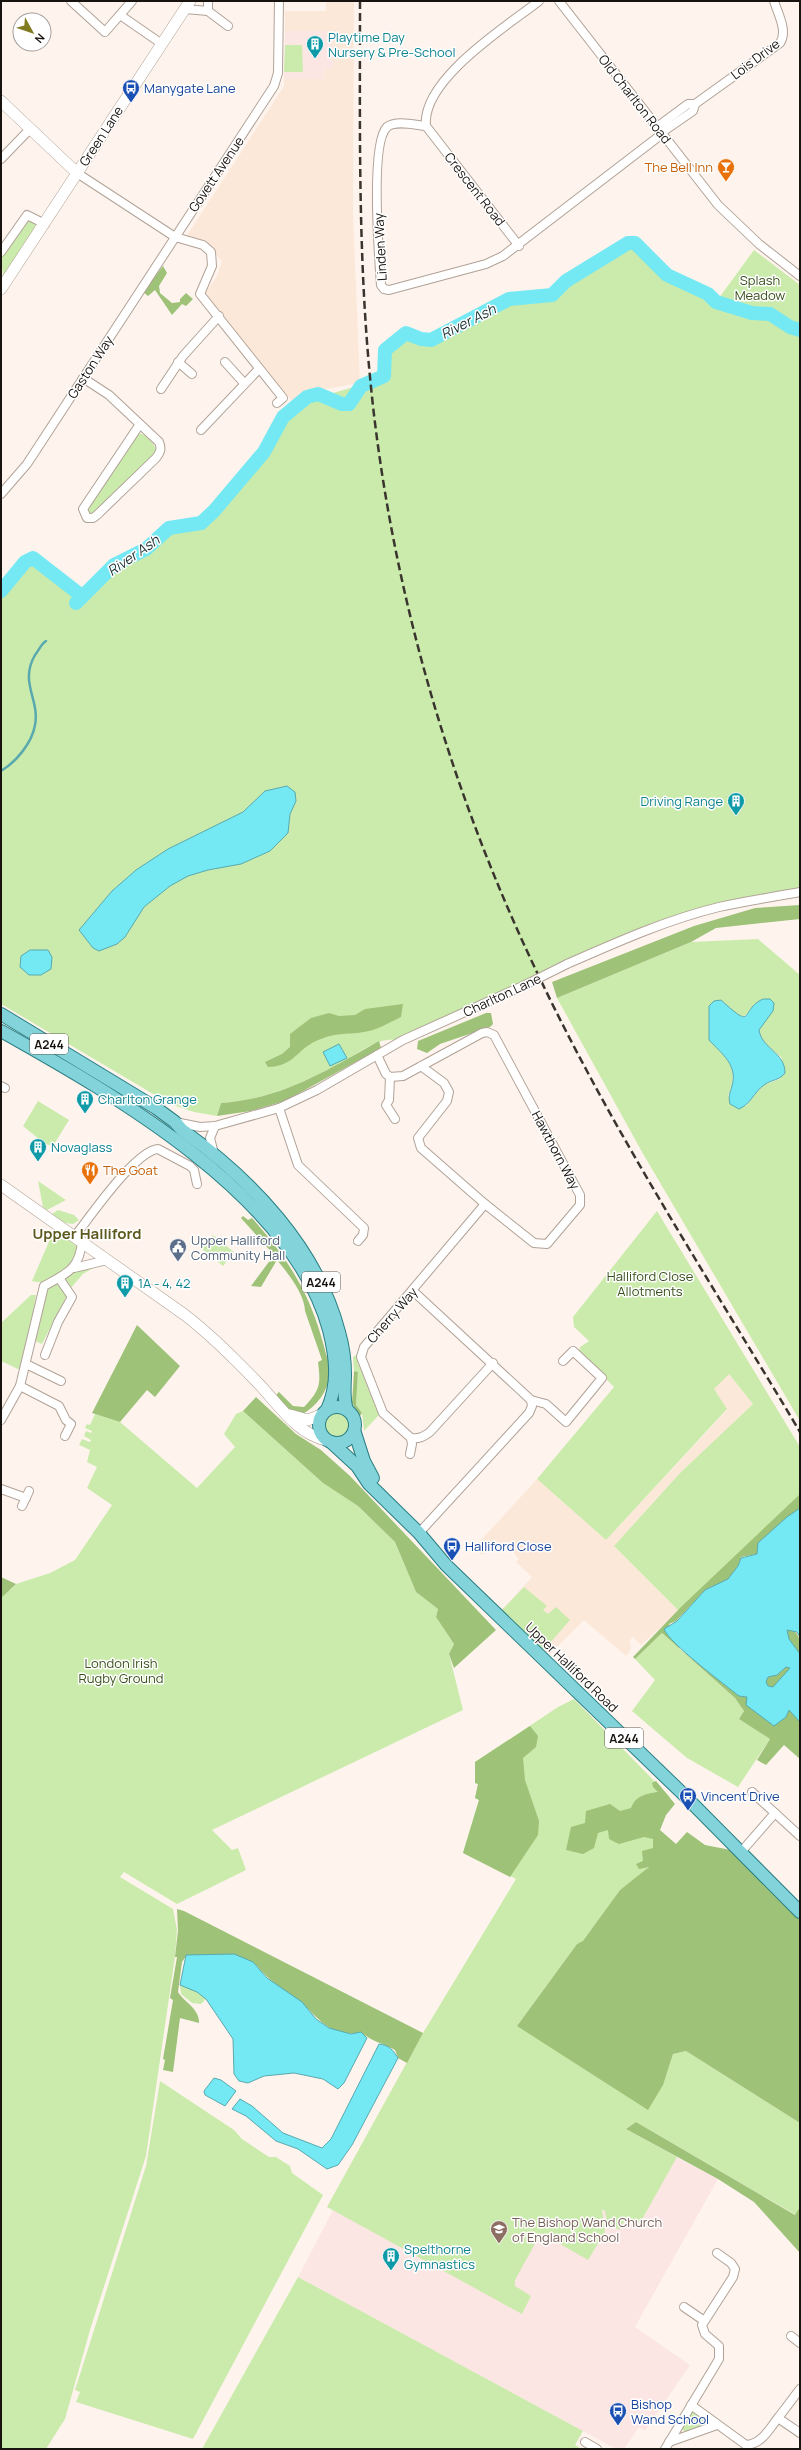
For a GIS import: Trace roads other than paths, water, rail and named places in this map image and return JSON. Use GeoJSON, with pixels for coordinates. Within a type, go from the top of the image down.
{"type":"FeatureCollection","features":[{"type":"Feature","properties":{"kind":"main road","name":"A244"},"geometry":{"type":"LineString","coordinates":[[1,1014],[175,1122],[255,1193],[294,1238],[316,1272],[331,1307],[340,1336],[344,1362],[344,1402],[347,1410]]}},
{"type":"Feature","properties":{"kind":"main road","name":"A244"},"geometry":{"type":"LineString","coordinates":[[1,1031],[114,1098],[195,1155],[247,1201],[267,1223],[297,1262],[315,1292],[327,1324],[336,1363],[335,1385],[325,1412]]}},
{"type":"Feature","properties":{"kind":"main road"},"geometry":{"type":"LineString","coordinates":[[339,1407],[347,1410],[354,1418],[355,1433],[344,1443],[328,1441],[320,1430],[319,1423],[325,1412],[339,1407]]}},
{"type":"Feature","properties":{"kind":"main road","name":"Upper Halliford Road"},"geometry":{"type":"LineString","coordinates":[[355,1433],[364,1460],[377,1490]]}},
{"type":"Feature","properties":{"kind":"main road","name":"Upper Halliford Road"},"geometry":{"type":"LineString","coordinates":[[328,1441],[356,1466],[369,1484],[377,1490],[419,1533],[446,1565],[741,1852],[800,1912]]}},
{"type":"Feature","properties":{"kind":"street"},"geometry":{"type":"LineString","coordinates":[[71,1],[105,32],[132,1]]}},
{"type":"Feature","properties":{"kind":"street"},"geometry":{"type":"LineString","coordinates":[[208,1],[208,11],[228,26]]}},
{"type":"Feature","properties":{"kind":"street","name":"Govett Avenue"},"geometry":{"type":"LineString","coordinates":[[174,237],[277,82],[279,1]]}},
{"type":"Feature","properties":{"kind":"street"},"geometry":{"type":"LineString","coordinates":[[426,126],[427,113],[447,76],[459,63],[539,1]]}},
{"type":"Feature","properties":{"kind":"street","name":"Old Charlton Road"},"geometry":{"type":"LineString","coordinates":[[560,1],[660,131],[729,217],[759,244],[800,276]]}},
{"type":"Feature","properties":{"kind":"street","name":"Lois Drive"},"geometry":{"type":"LineString","coordinates":[[660,131],[692,111],[696,104],[780,43],[784,37],[784,31],[774,1]]}},
{"type":"Feature","properties":{"kind":"street","name":"Green Lane"},"geometry":{"type":"LineString","coordinates":[[3,283],[44,224],[188,5],[208,11]]}},
{"type":"Feature","properties":{"kind":"street"},"geometry":{"type":"LineString","coordinates":[[120,15],[162,44]]}},
{"type":"Feature","properties":{"kind":"street"},"geometry":{"type":"LineString","coordinates":[[1,101],[77,173],[174,237],[202,245],[210,252],[212,266],[200,294],[219,316],[258,370],[283,398],[277,403]]}},
{"type":"Feature","properties":{"kind":"street","name":"Linden Way"},"geometry":{"type":"LineString","coordinates":[[426,126],[394,123],[388,126],[380,138],[378,222],[381,285],[384,289],[486,264],[519,246]]}},
{"type":"Feature","properties":{"kind":"street","name":"Crescent Road"},"geometry":{"type":"LineString","coordinates":[[426,126],[519,246]]}},
{"type":"Feature","properties":{"kind":"street"},"geometry":{"type":"LineString","coordinates":[[1,159],[30,129]]}},
{"type":"Feature","properties":{"kind":"street"},"geometry":{"type":"LineString","coordinates":[[519,246],[660,131]]}},
{"type":"Feature","properties":{"kind":"street"},"geometry":{"type":"LineString","coordinates":[[1,252],[27,215],[44,224]]}},
{"type":"Feature","properties":{"kind":"street","name":"Gaston Way"},"geometry":{"type":"LineString","coordinates":[[1,494],[27,464],[174,237]]}},
{"type":"Feature","properties":{"kind":"street"},"geometry":{"type":"LineString","coordinates":[[161,389],[178,362],[219,316]]}},
{"type":"Feature","properties":{"kind":"street"},"geometry":{"type":"LineString","coordinates":[[178,362],[192,374]]}},
{"type":"Feature","properties":{"kind":"street"},"geometry":{"type":"LineString","coordinates":[[225,362],[244,383]]}},
{"type":"Feature","properties":{"kind":"street"},"geometry":{"type":"LineString","coordinates":[[201,430],[258,370]]}},
{"type":"Feature","properties":{"kind":"street"},"geometry":{"type":"LineString","coordinates":[[83,378],[109,395],[140,424],[159,442],[161,451],[97,514],[92,518],[87,518],[83,509],[140,424]]}},
{"type":"Feature","properties":{"kind":"street","name":"Charlton Lane"},"geometry":{"type":"LineString","coordinates":[[175,1122],[200,1127],[215,1126],[279,1108],[317,1090],[403,1040],[525,985],[567,964],[652,928],[697,913],[742,902],[800,892]]}},
{"type":"Feature","properties":{"kind":"street","name":"Hawthorn Way"},"geometry":{"type":"LineString","coordinates":[[390,1077],[403,1076],[421,1066],[482,1033],[487,1032],[494,1036],[582,1200],[550,1241],[542,1245],[534,1243],[485,1204],[418,1144],[421,1132],[446,1101],[449,1092],[444,1083],[421,1066]]}},
{"type":"Feature","properties":{"kind":"street"},"geometry":{"type":"LineString","coordinates":[[377,1055],[383,1070],[390,1077],[389,1100],[386,1105],[395,1119]]}},
{"type":"Feature","properties":{"kind":"street"},"geometry":{"type":"LineString","coordinates":[[279,1108],[295,1160],[364,1228],[363,1235],[358,1241]]}},
{"type":"Feature","properties":{"kind":"street"},"geometry":{"type":"LineString","coordinates":[[214,1156],[210,1138],[215,1126]]}},
{"type":"Feature","properties":{"kind":"street"},"geometry":{"type":"LineString","coordinates":[[195,1155],[188,1146],[200,1127]]}},
{"type":"Feature","properties":{"kind":"street"},"geometry":{"type":"LineString","coordinates":[[74,1268],[80,1255],[78,1239],[120,1179],[134,1164],[152,1151],[158,1149],[190,1166],[194,1170],[197,1184]]}},
{"type":"Feature","properties":{"kind":"street","name":"Upper Halliford Road"},"geometry":{"type":"LineString","coordinates":[[1,1185],[159,1295],[213,1337],[284,1413],[309,1433],[328,1441]]}},
{"type":"Feature","properties":{"kind":"street","name":"Cherry Way"},"geometry":{"type":"LineString","coordinates":[[411,1438],[383,1413],[361,1357],[364,1347],[413,1291],[485,1204]]}},
{"type":"Feature","properties":{"kind":"street"},"geometry":{"type":"LineString","coordinates":[[1,1420],[20,1386],[44,1286],[74,1268],[107,1260]]}},
{"type":"Feature","properties":{"kind":"street"},"geometry":{"type":"LineString","coordinates":[[45,1355],[58,1322],[72,1297],[59,1278]]}},
{"type":"Feature","properties":{"kind":"street"},"geometry":{"type":"LineString","coordinates":[[413,1291],[493,1363],[531,1400],[546,1404],[566,1422],[602,1378],[575,1348],[563,1361]]}},
{"type":"Feature","properties":{"kind":"street"},"geometry":{"type":"LineString","coordinates":[[410,1454],[412,1444],[411,1438],[420,1438],[430,1432],[493,1363]]}},
{"type":"Feature","properties":{"kind":"street"},"geometry":{"type":"LineString","coordinates":[[26,1364],[61,1381]]}},
{"type":"Feature","properties":{"kind":"street"},"geometry":{"type":"LineString","coordinates":[[20,1386],[59,1406],[66,1420],[71,1424],[65,1436]]}},
{"type":"Feature","properties":{"kind":"street"},"geometry":{"type":"LineString","coordinates":[[419,1533],[529,1413],[532,1406],[531,1400]]}},
{"type":"Feature","properties":{"kind":"street"},"geometry":{"type":"LineString","coordinates":[[284,1413],[308,1420],[325,1412]]}},
{"type":"Feature","properties":{"kind":"street"},"geometry":{"type":"LineString","coordinates":[[1,1488],[26,1498]]}},
{"type":"Feature","properties":{"kind":"street"},"geometry":{"type":"LineString","coordinates":[[752,1792],[800,1836]]}},
{"type":"Feature","properties":{"kind":"street"},"geometry":{"type":"LineString","coordinates":[[741,1852],[775,1813]]}},
{"type":"Feature","properties":{"kind":"street"},"geometry":{"type":"LineString","coordinates":[[665,2449],[719,2359],[721,2352],[716,2342],[705,2334],[704,2320],[734,2273],[734,2265],[717,2253]]}},
{"type":"Feature","properties":{"kind":"street"},"geometry":{"type":"LineString","coordinates":[[684,2307],[704,2320]]}},
{"type":"Feature","properties":{"kind":"street"},"geometry":{"type":"LineString","coordinates":[[791,2336],[800,2343]]}},
{"type":"Feature","properties":{"kind":"street"},"geometry":{"type":"LineString","coordinates":[[691,2406],[741,2443],[752,2445],[761,2439],[800,2389]]}},
{"type":"Feature","properties":{"kind":"street"},"geometry":{"type":"LineString","coordinates":[[778,2418],[800,2434]]}},
{"type":"Feature","properties":{"kind":"street"},"geometry":{"type":"LineString","coordinates":[[669,2442],[717,2425]]}},
{"type":"Feature","properties":{"kind":"street"},"geometry":{"type":"LineString","coordinates":[[585,2442],[597,2449]]}},
{"type":"Feature","properties":{"kind":"water"},"geometry":{"type":"Polygon","coordinates":[[[287,786],[295,792],[296,801],[290,814],[288,833],[270,851],[241,864],[208,870],[188,876],[170,886],[144,907],[125,937],[117,944],[99,951],[93,948],[79,930],[112,891],[136,870],[168,849],[243,812],[265,791],[287,786]]]}},
{"type":"Feature","properties":{"kind":"water"},"geometry":{"type":"Polygon","coordinates":[[[30,950],[48,950],[52,957],[51,969],[41,975],[29,975],[20,967],[21,956],[30,950]]]}},
{"type":"Feature","properties":{"kind":"water"},"geometry":{"type":"Polygon","coordinates":[[[763,999],[770,999],[774,1003],[773,1011],[759,1030],[764,1042],[778,1055],[784,1066],[785,1073],[764,1085],[747,1104],[739,1109],[730,1104],[729,1096],[733,1079],[731,1066],[724,1055],[709,1040],[709,1006],[714,1001],[721,1000],[743,1017],[746,1016],[751,1008],[763,999]]]}},
{"type":"Feature","properties":{"kind":"water"},"geometry":{"type":"Polygon","coordinates":[[[339,1044],[347,1058],[330,1066],[323,1052],[339,1044]]]}},
{"type":"Feature","properties":{"kind":"water"},"geometry":{"type":"Polygon","coordinates":[[[800,1508],[800,1637],[797,1632],[787,1630],[789,1639],[800,1654],[800,1722],[789,1710],[786,1717],[774,1726],[746,1705],[747,1697],[739,1696],[698,1663],[676,1644],[664,1629],[677,1621],[705,1590],[728,1579],[738,1566],[741,1558],[757,1554],[758,1543],[787,1517],[800,1508]],[[786,1667],[777,1675],[768,1677],[766,1682],[768,1686],[773,1687],[790,1668],[786,1667]]]}},
{"type":"Feature","properties":{"kind":"water"},"geometry":{"type":"Polygon","coordinates":[[[234,1954],[253,1962],[267,1978],[302,2002],[316,2019],[329,2028],[351,2034],[361,2032],[367,2038],[344,2083],[338,2089],[323,2079],[294,2073],[264,2076],[248,2083],[239,2081],[234,2074],[233,2039],[206,1999],[197,1992],[180,1985],[186,1955],[234,1954]]]}},
{"type":"Feature","properties":{"kind":"water"},"geometry":{"type":"Polygon","coordinates":[[[379,2044],[390,2048],[398,2058],[352,2145],[338,2165],[327,2169],[298,2149],[276,2141],[246,2116],[232,2109],[240,2099],[252,2106],[283,2133],[322,2148],[331,2139],[379,2044]]]}},
{"type":"Feature","properties":{"kind":"water"},"geometry":{"type":"Polygon","coordinates":[[[214,2078],[221,2080],[236,2091],[225,2106],[205,2095],[204,2091],[214,2078]]]}},
{"type":"Feature","properties":{"kind":"waterway","name":"River Ash"},"geometry":{"type":"LineString","coordinates":[[76,603],[114,565],[146,549],[169,528],[201,523],[214,511],[264,452],[283,417],[307,397],[318,394],[342,404],[349,404],[361,386],[384,376],[385,350],[406,333],[421,339],[431,340],[509,299],[552,295],[566,281],[628,243],[635,243],[667,275],[708,294],[716,302],[752,313],[770,314],[790,327],[800,330]]}},
{"type":"Feature","properties":{"kind":"waterway","name":"River Ash"},"geometry":{"type":"LineString","coordinates":[[1,591],[25,562],[33,558],[78,593],[81,598]]}},
{"type":"Feature","properties":{"kind":"waterway"},"geometry":{"type":"LineString","coordinates":[[1,771],[18,757],[31,739],[36,716],[29,683],[29,674],[35,655],[41,645],[46,641]]}},
{"type":"Feature","properties":{"kind":"railway"},"geometry":{"type":"LineString","coordinates":[[360,1],[360,189],[363,283],[370,377],[379,453],[391,528],[407,604],[426,678],[474,825],[534,966],[595,1086],[661,1202],[800,1432]]}},
{"type":"Feature","properties":{"kind":"place","name":"Playtime Day Nursery & Pre-School"},"geometry":{"type":"Point","coordinates":[315,59]}},
{"type":"Feature","properties":{"kind":"place","name":"Manygate Lane"},"geometry":{"type":"Point","coordinates":[131,103]}},
{"type":"Feature","properties":{"kind":"place","name":"The Bell Inn"},"geometry":{"type":"Point","coordinates":[726,182]}},
{"type":"Feature","properties":{"kind":"place","name":"Driving Range"},"geometry":{"type":"Point","coordinates":[736,816]}},
{"type":"Feature","properties":{"kind":"place","name":"Charlton Grange"},"geometry":{"type":"Point","coordinates":[85,1114]}},
{"type":"Feature","properties":{"kind":"place","name":"Novaglass"},"geometry":{"type":"Point","coordinates":[38,1162]}},
{"type":"Feature","properties":{"kind":"place","name":"The Goat"},"geometry":{"type":"Point","coordinates":[90,1185]}},
{"type":"Feature","properties":{"kind":"place","name":"Upper Halliford Community Hall"},"geometry":{"type":"Point","coordinates":[178,1262]}},
{"type":"Feature","properties":{"kind":"place","name":"1A - 4, 42"},"geometry":{"type":"Point","coordinates":[125,1298]}},
{"type":"Feature","properties":{"kind":"place","name":"Halliford Close"},"geometry":{"type":"Point","coordinates":[452,1561]}},
{"type":"Feature","properties":{"kind":"place","name":"Vincent Drive"},"geometry":{"type":"Point","coordinates":[688,1811]}},
{"type":"Feature","properties":{"kind":"place","name":"The Bishop Wand Church of England School"},"geometry":{"type":"Point","coordinates":[499,2244]}},
{"type":"Feature","properties":{"kind":"place","name":"Spelthorne Gymnastics"},"geometry":{"type":"Point","coordinates":[391,2271]}},
{"type":"Feature","properties":{"kind":"place","name":"Bishop Wand School"},"geometry":{"type":"Point","coordinates":[618,2426]}},
{"type":"Feature","properties":{"kind":"district","name":"Upper Halliford"},"geometry":{"type":"Point","coordinates":[87,1233]}},
{"type":"Feature","properties":{"kind":"park label","name":"Splash Meadow"},"geometry":{"type":"Point","coordinates":[760,288]}},
{"type":"Feature","properties":{"kind":"park label","name":"Halliford Close Allotments"},"geometry":{"type":"Point","coordinates":[650,1284]}},
{"type":"Feature","properties":{"kind":"park label","name":"London Irish Rugby Ground"},"geometry":{"type":"Point","coordinates":[121,1670]}}]}
